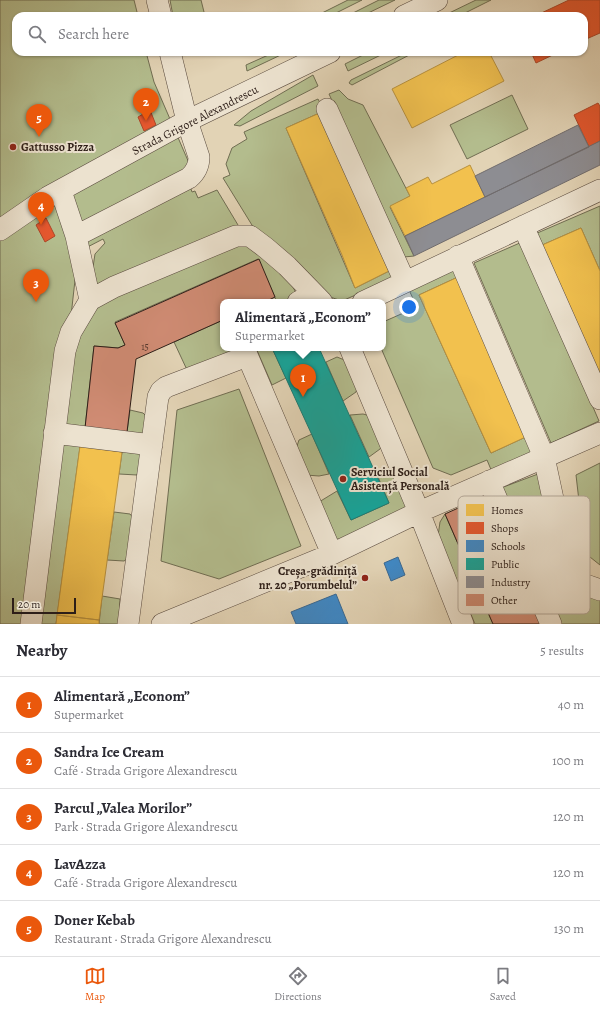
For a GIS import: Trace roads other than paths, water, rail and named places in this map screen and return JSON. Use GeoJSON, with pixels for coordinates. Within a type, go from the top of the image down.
{"type":"FeatureCollection","features":[{"type":"Feature","properties":{"kind":"street"},"geometry":{"type":"LineString","coordinates":[[157,0],[160,12]]}},
{"type":"Feature","properties":{"kind":"street"},"geometry":{"type":"LineString","coordinates":[[412,12],[437,0]]}},
{"type":"Feature","properties":{"kind":"street"},"geometry":{"type":"LineString","coordinates":[[76,236],[189,178],[194,174],[199,163],[199,157],[187,122],[171,56]]}},
{"type":"Feature","properties":{"kind":"street","name":"Strada Grigore Alexandrescu"},"geometry":{"type":"LineString","coordinates":[[0,230],[48,197],[187,122],[322,56]]}},
{"type":"Feature","properties":{"kind":"street"},"geometry":{"type":"LineString","coordinates":[[327,109],[405,282]]}},
{"type":"Feature","properties":{"kind":"street"},"geometry":{"type":"LineString","coordinates":[[61,190],[76,236],[90,300]]}},
{"type":"Feature","properties":{"kind":"street"},"geometry":{"type":"LineString","coordinates":[[369,299],[600,190]]}},
{"type":"Feature","properties":{"kind":"street"},"geometry":{"type":"LineString","coordinates":[[522,226],[600,399]]}},
{"type":"Feature","properties":{"kind":"street"},"geometry":{"type":"LineString","coordinates":[[31,624],[65,351],[71,332],[90,300],[114,286],[236,236],[250,236],[261,244],[287,266],[312,299]]}},
{"type":"Feature","properties":{"kind":"street"},"geometry":{"type":"LineString","coordinates":[[458,256],[544,457],[552,496]]}},
{"type":"Feature","properties":{"kind":"street"},"geometry":{"type":"LineString","coordinates":[[351,351],[419,512],[458,611]]}},
{"type":"Feature","properties":{"kind":"street"},"geometry":{"type":"LineString","coordinates":[[128,624],[158,397],[166,386],[246,352],[332,554]]}},
{"type":"Feature","properties":{"kind":"street"},"geometry":{"type":"LineString","coordinates":[[54,433],[152,445]]}},
{"type":"Feature","properties":{"kind":"street"},"geometry":{"type":"LineString","coordinates":[[162,624],[332,554],[419,512],[600,433]]}},
{"type":"Feature","properties":{"kind":"street"},"geometry":{"type":"LineString","coordinates":[[489,481],[496,496]]}},
{"type":"Feature","properties":{"kind":"street"},"geometry":{"type":"LineString","coordinates":[[590,587],[600,590]]}},
{"type":"Feature","properties":{"kind":"street"},"geometry":{"type":"LineString","coordinates":[[459,614],[463,624]]}},
{"type":"Feature","properties":{"kind":"street"},"geometry":{"type":"LineString","coordinates":[[547,614],[551,624]]}},
{"type":"Feature","properties":{"kind":"place","name":"Sandra Ice Cream"},"geometry":{"type":"Point","coordinates":[146,121]}},
{"type":"Feature","properties":{"kind":"place","name":"Doner Kebab"},"geometry":{"type":"Point","coordinates":[39,137]}},
{"type":"Feature","properties":{"kind":"place","name":"Gattusso Pizza"},"geometry":{"type":"Point","coordinates":[13,147]}},
{"type":"Feature","properties":{"kind":"place","name":"LavAzza"},"geometry":{"type":"Point","coordinates":[41,225]}},
{"type":"Feature","properties":{"kind":"place","name":"Parcul „Valea Morilor”"},"geometry":{"type":"Point","coordinates":[36,302]}},
{"type":"Feature","properties":{"kind":"place","name":"Alimentară „Econom”"},"geometry":{"type":"Point","coordinates":[303,397]}},
{"type":"Feature","properties":{"kind":"place","name":"Serviciul Social Asistență Personală"},"geometry":{"type":"Point","coordinates":[343,479]}},
{"type":"Feature","properties":{"kind":"place","name":"Creșa-grădiniță nr. 20 „Porumbelul”"},"geometry":{"type":"Point","coordinates":[365,578]}}]}
